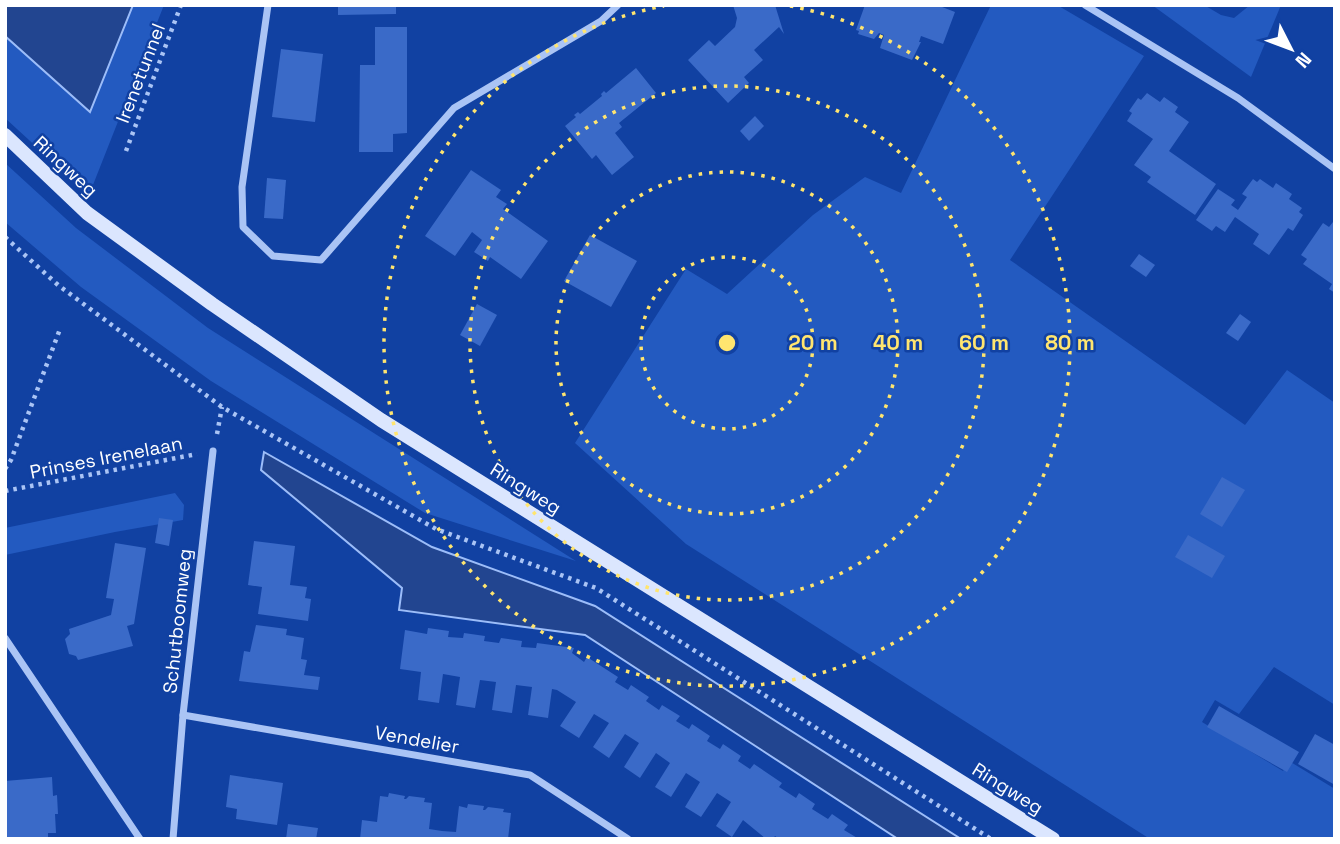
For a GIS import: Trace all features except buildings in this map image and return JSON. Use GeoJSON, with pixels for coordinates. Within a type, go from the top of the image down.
{"type":"FeatureCollection","features":[{"type":"Feature","properties":{"kind":"main road","name":"Ringweg"},"geometry":{"type":"LineString","coordinates":[[5,135],[88,213],[212,304],[381,420],[1053,839]]}},
{"type":"Feature","properties":{"kind":"street"},"geometry":{"type":"LineString","coordinates":[[268,5],[242,187],[243,227],[272,256],[321,260],[454,108],[601,21],[618,5]]}},
{"type":"Feature","properties":{"kind":"street"},"geometry":{"type":"LineString","coordinates":[[1085,5],[1238,98],[1335,169]]}},
{"type":"Feature","properties":{"kind":"street","name":"Schutboomweg"},"geometry":{"type":"LineString","coordinates":[[173,839],[183,715],[213,451]]}},
{"type":"Feature","properties":{"kind":"street"},"geometry":{"type":"LineString","coordinates":[[5,638],[140,839]]}},
{"type":"Feature","properties":{"kind":"street","name":"Vendelier"},"geometry":{"type":"LineString","coordinates":[[183,715],[530,775],[628,839]]}},
{"type":"Feature","properties":{"kind":"path","name":"Irenetunnel"},"geometry":{"type":"LineString","coordinates":[[126,151],[181,5]]}},
{"type":"Feature","properties":{"kind":"path"},"geometry":{"type":"LineString","coordinates":[[5,237],[58,285],[222,407],[436,529],[596,588],[990,839]]}},
{"type":"Feature","properties":{"kind":"path"},"geometry":{"type":"LineString","coordinates":[[5,469],[11,460],[60,329]]}},
{"type":"Feature","properties":{"kind":"path"},"geometry":{"type":"LineString","coordinates":[[213,451],[222,407]]}},
{"type":"Feature","properties":{"kind":"path","name":"Prinses Irenelaan"},"geometry":{"type":"LineString","coordinates":[[5,491],[213,451]]}},
{"type":"Feature","properties":{"kind":"shaded area"},"geometry":{"type":"Polygon","coordinates":[[[5,5],[133,5],[90,112],[5,36],[5,5]]]}},
{"type":"Feature","properties":{"kind":"shaded area"},"geometry":{"type":"Polygon","coordinates":[[[133,5],[164,5],[89,195],[5,118],[5,36],[90,111],[133,5]]]}},
{"type":"Feature","properties":{"kind":"shaded area"},"geometry":{"type":"Polygon","coordinates":[[[991,5],[1057,5],[1144,56],[1010,260],[1245,425],[1287,370],[1335,403],[1335,705],[1274,667],[1239,714],[1215,700],[1202,722],[1283,771],[1289,761],[1335,789],[1335,839],[1150,839],[686,544],[575,443],[686,269],[727,294],[813,215],[865,177],[901,193],[991,5]]]}},
{"type":"Feature","properties":{"kind":"shaded area"},"geometry":{"type":"Polygon","coordinates":[[[1152,5],[1204,5],[1221,15],[1234,18],[1250,5],[1281,5],[1251,77],[1152,5]]]}},
{"type":"Feature","properties":{"kind":"shaded area"},"geometry":{"type":"Polygon","coordinates":[[[5,163],[76,228],[208,328],[576,561],[425,513],[211,381],[81,287],[5,222],[5,163]]]}},
{"type":"Feature","properties":{"kind":"shaded area"},"geometry":{"type":"Polygon","coordinates":[[[264,452],[432,547],[595,606],[961,839],[898,839],[585,635],[399,610],[402,588],[261,470],[264,452]]]}},
{"type":"Feature","properties":{"kind":"shaded area"},"geometry":{"type":"Polygon","coordinates":[[[175,493],[184,505],[183,520],[5,555],[5,528],[175,493]]]}}]}
